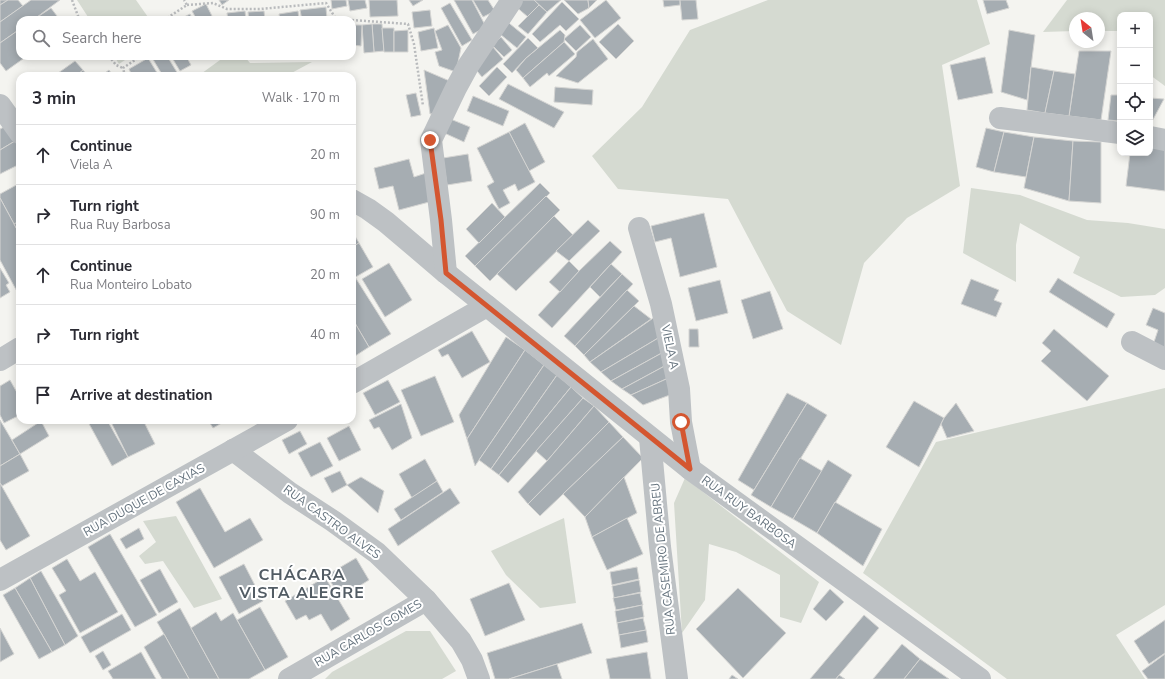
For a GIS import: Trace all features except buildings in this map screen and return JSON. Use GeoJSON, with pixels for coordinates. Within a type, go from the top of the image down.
{"type":"FeatureCollection","features":[{"type":"Feature","properties":{"kind":"street"},"geometry":{"type":"LineString","coordinates":[[446,273],[441,220],[430,140],[468,66],[512,0]]}},
{"type":"Feature","properties":{"kind":"street"},"geometry":{"type":"LineString","coordinates":[[0,105],[16,127]]}},
{"type":"Feature","properties":{"kind":"street"},"geometry":{"type":"LineString","coordinates":[[1000,118],[1117,134]]}},
{"type":"Feature","properties":{"kind":"street"},"geometry":{"type":"LineString","coordinates":[[1153,138],[1165,140]]}},
{"type":"Feature","properties":{"kind":"street","name":"RUA RUY BARBOSA"},"geometry":{"type":"LineString","coordinates":[[356,202],[386,222],[446,273],[690,469],[980,679]]}},
{"type":"Feature","properties":{"kind":"street","name":"VIELA A"},"geometry":{"type":"LineString","coordinates":[[639,228],[661,304],[676,374],[679,389],[681,422],[690,469]]}},
{"type":"Feature","properties":{"kind":"street"},"geometry":{"type":"LineString","coordinates":[[356,381],[487,306]]}},
{"type":"Feature","properties":{"kind":"street"},"geometry":{"type":"LineString","coordinates":[[1132,342],[1165,359]]}},
{"type":"Feature","properties":{"kind":"street"},"geometry":{"type":"LineString","coordinates":[[0,360],[16,350]]}},
{"type":"Feature","properties":{"kind":"street","name":"RUA DUQUE DE CAXIAS"},"geometry":{"type":"LineString","coordinates":[[0,580],[280,424]]}},
{"type":"Feature","properties":{"kind":"street","name":"RUA CASEMIRO DE ABREU"},"geometry":{"type":"LineString","coordinates":[[650,438],[660,547],[677,679]]}},
{"type":"Feature","properties":{"kind":"street","name":"RUA CASTRO ALVES"},"geometry":{"type":"LineString","coordinates":[[233,450],[290,493],[333,521],[377,553],[426,600],[460,640],[472,660],[479,679]]}},
{"type":"Feature","properties":{"kind":"street","name":"RUA CARLOS GOMES"},"geometry":{"type":"LineString","coordinates":[[289,679],[426,600]]}},
{"type":"Feature","properties":{"kind":"path"},"geometry":{"type":"LineString","coordinates":[[72,0],[78,16]]}},
{"type":"Feature","properties":{"kind":"path"},"geometry":{"type":"LineString","coordinates":[[184,0],[187,5]]}},
{"type":"Feature","properties":{"kind":"path"},"geometry":{"type":"LineString","coordinates":[[170,16],[187,5],[213,3],[227,9],[260,9],[326,3],[334,16]]}},
{"type":"Feature","properties":{"kind":"path"},"geometry":{"type":"LineString","coordinates":[[356,20],[408,24],[414,44],[421,97],[430,140]]}},
{"type":"Feature","properties":{"kind":"path"},"geometry":{"type":"LineString","coordinates":[[112,60],[116,65],[123,68]]}},
{"type":"Feature","properties":{"kind":"path"},"geometry":{"type":"LineString","coordinates":[[123,68],[135,60]]}},
{"type":"Feature","properties":{"kind":"path"},"geometry":{"type":"LineString","coordinates":[[123,68],[124,72]]}},
{"type":"Feature","properties":{"kind":"shaded area"},"geometry":{"type":"Polygon","coordinates":[[[77,0],[136,0],[147,16],[87,16],[77,0]]]}},
{"type":"Feature","properties":{"kind":"shaded area"},"geometry":{"type":"Polygon","coordinates":[[[768,0],[977,0],[990,44],[942,65],[960,186],[907,218],[864,263],[841,345],[787,311],[728,199],[618,189],[592,156],[642,107],[690,30],[768,0]]]}},
{"type":"Feature","properties":{"kind":"shaded area"},"geometry":{"type":"Polygon","coordinates":[[[1067,0],[1165,0],[1165,86],[1153,77],[1153,12],[1117,12],[1117,31],[1105,31],[1105,12],[1069,12],[1069,31],[1043,32],[1067,0]]]}},
{"type":"Feature","properties":{"kind":"shaded area"},"geometry":{"type":"Polygon","coordinates":[[[116,60],[125,60],[119,64],[116,60]]]}},
{"type":"Feature","properties":{"kind":"shaded area"},"geometry":{"type":"Polygon","coordinates":[[[220,60],[247,60],[250,63],[312,62],[293,72],[204,72],[220,60]]]}},
{"type":"Feature","properties":{"kind":"shaded area"},"geometry":{"type":"Polygon","coordinates":[[[971,188],[1020,195],[1087,220],[1128,223],[1165,229],[1165,288],[1155,295],[1121,297],[1073,273],[1080,257],[1020,223],[1016,245],[1016,282],[963,253],[971,188]]]}},
{"type":"Feature","properties":{"kind":"shaded area"},"geometry":{"type":"Polygon","coordinates":[[[1165,388],[1165,605],[1116,635],[1145,679],[1007,679],[863,573],[936,442],[1165,388]]]}},
{"type":"Feature","properties":{"kind":"shaded area"},"geometry":{"type":"Polygon","coordinates":[[[685,478],[819,582],[801,623],[780,617],[780,575],[736,552],[709,544],[705,600],[682,633],[674,503],[685,478]]]}},
{"type":"Feature","properties":{"kind":"shaded area"},"geometry":{"type":"Polygon","coordinates":[[[176,516],[222,599],[194,608],[163,561],[145,564],[139,556],[156,542],[143,521],[176,516]]]}},
{"type":"Feature","properties":{"kind":"shaded area"},"geometry":{"type":"Polygon","coordinates":[[[564,518],[576,603],[540,608],[506,575],[491,551],[564,518]]]}},
{"type":"Feature","properties":{"kind":"shaded area"},"geometry":{"type":"Polygon","coordinates":[[[406,631],[430,631],[456,671],[442,679],[325,679],[332,672],[406,631]]]}},
{"type":"Feature","properties":{"kind":"district","name":"CHÁCARA VISTA ALEGRE"},"geometry":{"type":"Point","coordinates":[302,583]}},
{"type":"Feature","properties":{"kind":"route"},"geometry":{"type":"LineString","coordinates":[[430,140],[441,220],[446,273],[690,469],[681,422]]}}]}
